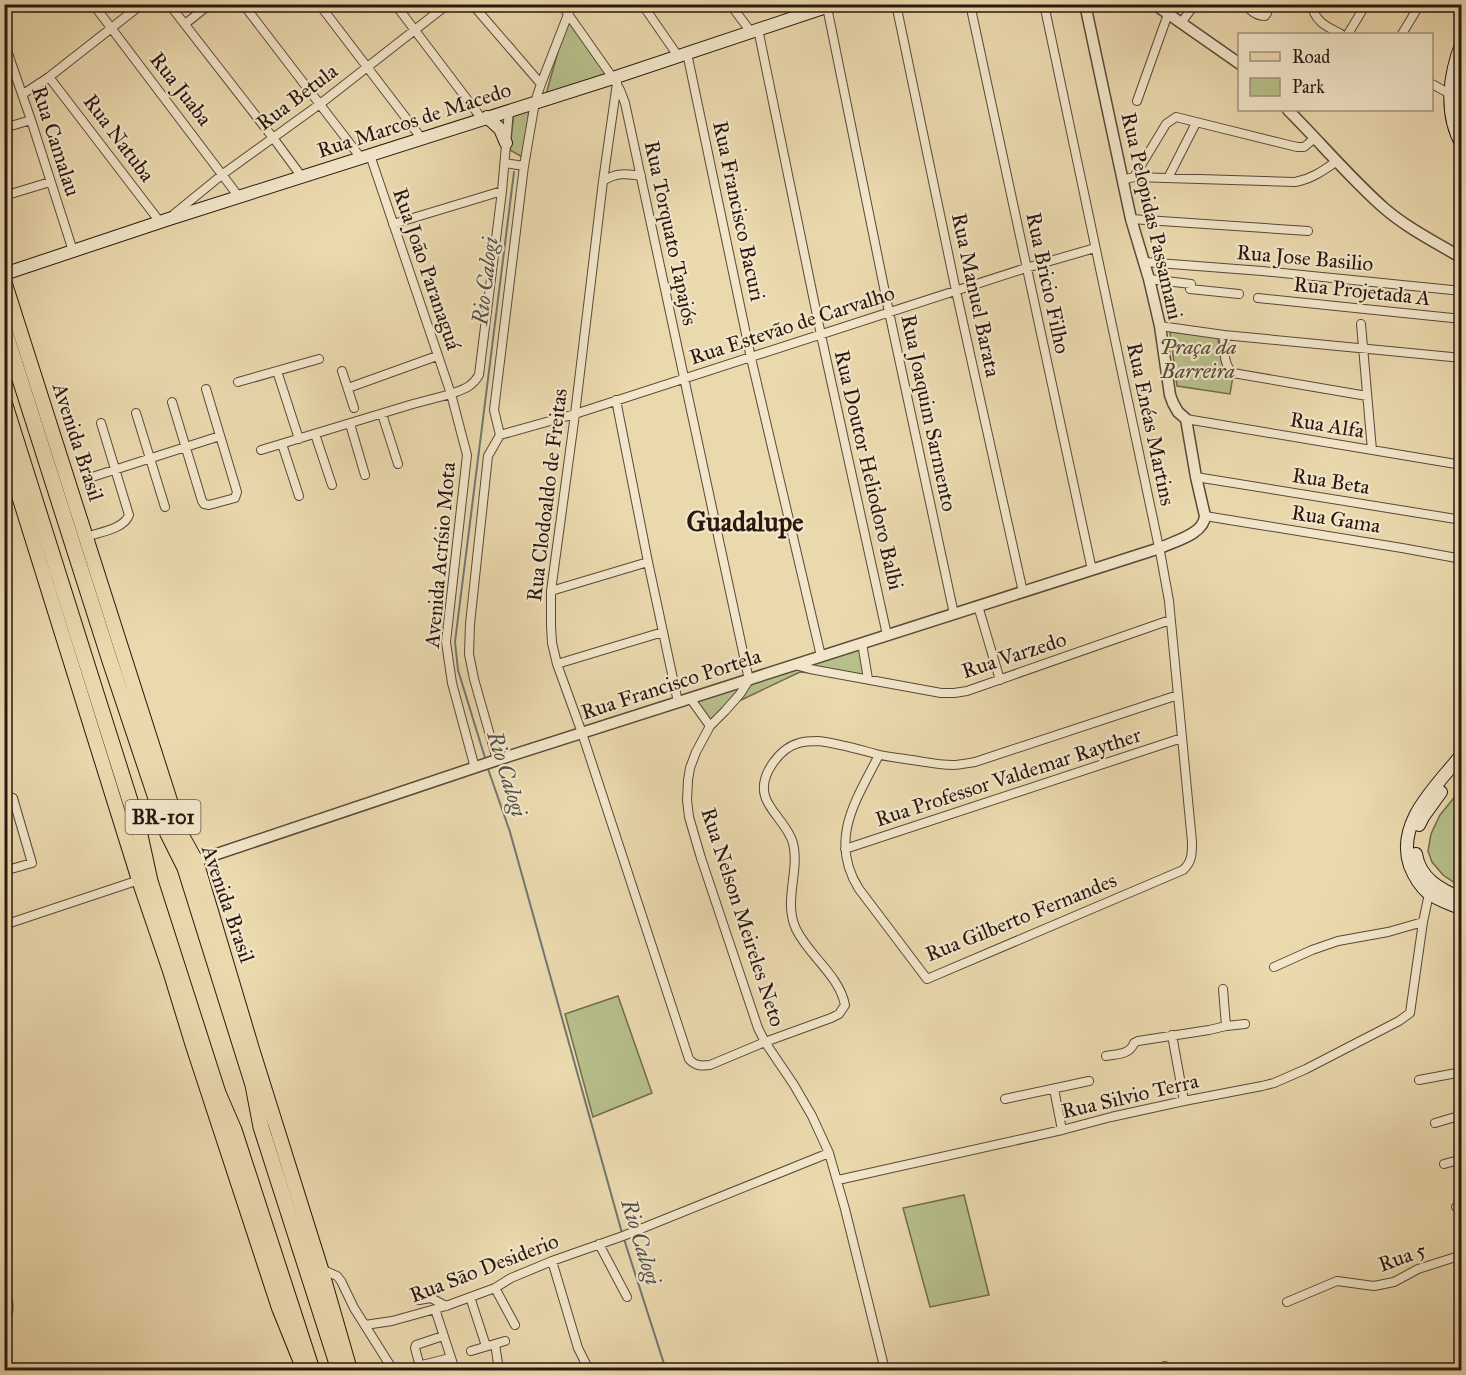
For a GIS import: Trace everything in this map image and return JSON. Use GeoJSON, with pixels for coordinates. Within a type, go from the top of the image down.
{"type":"FeatureCollection","features":[{"type":"Feature","properties":{"kind":"highway","name":"Avenida Brasil"},"geometry":{"type":"LineString","coordinates":[[4,329],[168,834],[185,868],[253,1085],[261,1127],[339,1371]]}},
{"type":"Feature","properties":{"kind":"highway","name":"BR-101"},"geometry":{"type":"LineString","coordinates":[[4,402],[138,826],[150,882],[218,1093],[234,1130],[312,1371]]}},
{"type":"Feature","properties":{"kind":"main road","name":"Rua Marcos de Macedo"},"geometry":{"type":"LineString","coordinates":[[4,274],[509,110],[615,81],[683,54],[824,6]]}},
{"type":"Feature","properties":{"kind":"main road"},"geometry":{"type":"LineString","coordinates":[[1461,42],[1459,58],[1453,65],[1456,95],[1453,126],[1461,145]]}},
{"type":"Feature","properties":{"kind":"main road"},"geometry":{"type":"LineString","coordinates":[[484,118],[500,129],[506,142]]}},
{"type":"Feature","properties":{"kind":"main road","name":"Avenida Brasil"},"geometry":{"type":"LineString","coordinates":[[4,281],[180,832],[196,861],[350,1371]]}},
{"type":"Feature","properties":{"kind":"main road"},"geometry":{"type":"LineString","coordinates":[[4,448],[139,880],[284,1320],[303,1371]]}},
{"type":"Feature","properties":{"kind":"main road"},"geometry":{"type":"LineString","coordinates":[[1461,754],[1420,807],[1408,834],[1407,853],[1411,869],[1418,881],[1429,892],[1461,909]]}},
{"type":"Feature","properties":{"kind":"main road"},"geometry":{"type":"LineString","coordinates":[[1429,892],[1416,859],[1417,832],[1423,817],[1461,767]]}},
{"type":"Feature","properties":{"kind":"main road"},"geometry":{"type":"LineString","coordinates":[[1429,892],[1440,889],[1461,899]]}},
{"type":"Feature","properties":{"kind":"main road"},"geometry":{"type":"LineString","coordinates":[[301,1207],[318,1304]]}},
{"type":"Feature","properties":{"kind":"main road"},"geometry":{"type":"LineString","coordinates":[[264,1258],[301,1335]]}},
{"type":"Feature","properties":{"kind":"street","name":"Rua Juaba"},"geometry":{"type":"LineString","coordinates":[[93,4],[239,197]]}},
{"type":"Feature","properties":{"kind":"street"},"geometry":{"type":"LineString","coordinates":[[23,94],[49,77],[142,4]]}},
{"type":"Feature","properties":{"kind":"street"},"geometry":{"type":"LineString","coordinates":[[168,4],[302,177]]}},
{"type":"Feature","properties":{"kind":"street"},"geometry":{"type":"LineString","coordinates":[[185,24],[210,4]]}},
{"type":"Feature","properties":{"kind":"street","name":"Rua João Paranaguá"},"geometry":{"type":"LineString","coordinates":[[243,4],[320,104],[365,157],[393,224],[451,394]]}},
{"type":"Feature","properties":{"kind":"street"},"geometry":{"type":"LineString","coordinates":[[319,4],[422,139]]}},
{"type":"Feature","properties":{"kind":"street"},"geometry":{"type":"LineString","coordinates":[[395,4],[484,118]]}},
{"type":"Feature","properties":{"kind":"street","name":"Rua Betula"},"geometry":{"type":"LineString","coordinates":[[165,220],[223,174],[320,104],[448,4]]}},
{"type":"Feature","properties":{"kind":"street"},"geometry":{"type":"LineString","coordinates":[[472,4],[541,84]]}},
{"type":"Feature","properties":{"kind":"street","name":"Rua Torquato Tapajós"},"geometry":{"type":"LineString","coordinates":[[561,4],[615,81],[625,103],[749,680]]}},
{"type":"Feature","properties":{"kind":"street"},"geometry":{"type":"LineString","coordinates":[[500,435],[494,410],[524,166],[535,102],[572,4]]}},
{"type":"Feature","properties":{"kind":"street"},"geometry":{"type":"LineString","coordinates":[[642,4],[683,54]]}},
{"type":"Feature","properties":{"kind":"street"},"geometry":{"type":"LineString","coordinates":[[730,4],[754,31]]}},
{"type":"Feature","properties":{"kind":"street","name":"Rua Manuel Barata"},"geometry":{"type":"LineString","coordinates":[[896,4],[956,291],[1023,592]]}},
{"type":"Feature","properties":{"kind":"street","name":"Rua Bricio Filho"},"geometry":{"type":"LineString","coordinates":[[970,4],[1092,570]]}},
{"type":"Feature","properties":{"kind":"street","name":"Rua Enéas Martins"},"geometry":{"type":"LineString","coordinates":[[1044,4],[1160,548],[1178,695],[1192,856]]}},
{"type":"Feature","properties":{"kind":"street","name":"Rua Pelopidas Passamani"},"geometry":{"type":"LineString","coordinates":[[1085,4],[1131,219],[1160,326],[1170,394],[1178,412],[1186,419],[1205,516]]}},
{"type":"Feature","properties":{"kind":"street"},"geometry":{"type":"LineString","coordinates":[[1154,4],[1238,63]]}},
{"type":"Feature","properties":{"kind":"street"},"geometry":{"type":"LineString","coordinates":[[1181,22],[1195,4]]}},
{"type":"Feature","properties":{"kind":"street"},"geometry":{"type":"LineString","coordinates":[[1244,4],[1254,13],[1265,16],[1268,4]]}},
{"type":"Feature","properties":{"kind":"street"},"geometry":{"type":"LineString","coordinates":[[1311,4],[1318,21],[1339,33]]}},
{"type":"Feature","properties":{"kind":"street"},"geometry":{"type":"LineString","coordinates":[[1349,33],[1366,4]]}},
{"type":"Feature","properties":{"kind":"street"},"geometry":{"type":"LineString","coordinates":[[1403,33],[1420,4]]}},
{"type":"Feature","properties":{"kind":"street","name":"Rua Joaquim Sarmento"},"geometry":{"type":"LineString","coordinates":[[824,6],[954,614]]}},
{"type":"Feature","properties":{"kind":"street"},"geometry":{"type":"LineString","coordinates":[[1137,101],[1168,14]]}},
{"type":"Feature","properties":{"kind":"street","name":"Rua Doutor Heliodoro Balbi"},"geometry":{"type":"LineString","coordinates":[[754,31],[887,635]]}},
{"type":"Feature","properties":{"kind":"street","name":"Rua Camalau"},"geometry":{"type":"LineString","coordinates":[[4,42],[7,58],[32,120],[73,251]]}},
{"type":"Feature","properties":{"kind":"street","name":"Rua Francisco Bacuri"},"geometry":{"type":"LineString","coordinates":[[683,54],[821,656]]}},
{"type":"Feature","properties":{"kind":"street","name":"Rua Natuba"},"geometry":{"type":"LineString","coordinates":[[49,77],[165,220]]}},
{"type":"Feature","properties":{"kind":"street","name":"Rua Clodoaldo de Freitas"},"geometry":{"type":"LineString","coordinates":[[615,81],[576,414],[551,591],[552,643],[688,1059],[694,1064],[710,1065],[765,1042]]}},
{"type":"Feature","properties":{"kind":"street"},"geometry":{"type":"LineString","coordinates":[[1433,85],[1456,95]]}},
{"type":"Feature","properties":{"kind":"street"},"geometry":{"type":"LineString","coordinates":[[261,450],[451,394],[474,382],[479,375],[502,191],[509,110]]}},
{"type":"Feature","properties":{"kind":"street"},"geometry":{"type":"LineString","coordinates":[[1289,111],[1385,209],[1403,223],[1461,258]]}},
{"type":"Feature","properties":{"kind":"street"},"geometry":{"type":"LineString","coordinates":[[1134,177],[1169,121],[1179,117],[1298,147],[1304,147],[1315,138]]}},
{"type":"Feature","properties":{"kind":"street"},"geometry":{"type":"LineString","coordinates":[[4,128],[32,120]]}},
{"type":"Feature","properties":{"kind":"street"},"geometry":{"type":"LineString","coordinates":[[1168,178],[1196,123]]}},
{"type":"Feature","properties":{"kind":"street"},"geometry":{"type":"LineString","coordinates":[[1122,180],[1134,177],[1296,182],[1315,176],[1337,161]]}},
{"type":"Feature","properties":{"kind":"street"},"geometry":{"type":"LineString","coordinates":[[504,163],[524,166]]}},
{"type":"Feature","properties":{"kind":"street"},"geometry":{"type":"LineString","coordinates":[[603,181],[618,174],[641,176]]}},
{"type":"Feature","properties":{"kind":"street"},"geometry":{"type":"LineString","coordinates":[[4,196],[50,182]]}},
{"type":"Feature","properties":{"kind":"street"},"geometry":{"type":"LineString","coordinates":[[393,224],[502,191]]}},
{"type":"Feature","properties":{"kind":"street"},"geometry":{"type":"LineString","coordinates":[[1131,219],[1308,231]]}},
{"type":"Feature","properties":{"kind":"street","name":"Rua Estevão de Carvalho"},"geometry":{"type":"LineString","coordinates":[[500,435],[576,414],[1026,268],[1095,248]]}},
{"type":"Feature","properties":{"kind":"street","name":"Rua Jose Basilio"},"geometry":{"type":"LineString","coordinates":[[1144,262],[1461,291]]}},
{"type":"Feature","properties":{"kind":"street"},"geometry":{"type":"LineString","coordinates":[[1149,279],[1191,284],[1190,289],[1239,294]]}},
{"type":"Feature","properties":{"kind":"street","name":"Rua Projetada A"},"geometry":{"type":"LineString","coordinates":[[1258,298],[1461,319]]}},
{"type":"Feature","properties":{"kind":"street"},"geometry":{"type":"LineString","coordinates":[[1361,324],[1372,450]]}},
{"type":"Feature","properties":{"kind":"street"},"geometry":{"type":"LineString","coordinates":[[1160,326],[1224,335],[1461,358]]}},
{"type":"Feature","properties":{"kind":"street"},"geometry":{"type":"LineString","coordinates":[[1224,335],[1226,362],[1228,369],[1233,373],[1367,396]]}},
{"type":"Feature","properties":{"kind":"street"},"geometry":{"type":"LineString","coordinates":[[348,388],[437,356]]}},
{"type":"Feature","properties":{"kind":"street"},"geometry":{"type":"LineString","coordinates":[[238,382],[319,359]]}},
{"type":"Feature","properties":{"kind":"street"},"geometry":{"type":"LineString","coordinates":[[277,371],[299,439]]}},
{"type":"Feature","properties":{"kind":"street"},"geometry":{"type":"LineString","coordinates":[[342,371],[354,408]]}},
{"type":"Feature","properties":{"kind":"street"},"geometry":{"type":"LineString","coordinates":[[172,402],[202,501],[209,506],[235,498],[237,492],[206,389]]}},
{"type":"Feature","properties":{"kind":"street","name":"Avenida Acrísio Mota"},"geometry":{"type":"LineString","coordinates":[[451,394],[467,455],[446,642],[452,683],[477,768]]}},
{"type":"Feature","properties":{"kind":"street"},"geometry":{"type":"LineString","coordinates":[[616,400],[678,702]]}},
{"type":"Feature","properties":{"kind":"street"},"geometry":{"type":"LineString","coordinates":[[136,413],[165,507]]}},
{"type":"Feature","properties":{"kind":"street"},"geometry":{"type":"LineString","coordinates":[[382,414],[398,464]]}},
{"type":"Feature","properties":{"kind":"street","name":"Rua Alfa"},"geometry":{"type":"LineString","coordinates":[[1186,419],[1461,465]]}},
{"type":"Feature","properties":{"kind":"street"},"geometry":{"type":"LineString","coordinates":[[87,537],[121,524],[128,519],[129,515],[101,423]]}},
{"type":"Feature","properties":{"kind":"street"},"geometry":{"type":"LineString","coordinates":[[350,424],[365,476]]}},
{"type":"Feature","properties":{"kind":"street"},"geometry":{"type":"LineString","coordinates":[[315,434],[332,485]]}},
{"type":"Feature","properties":{"kind":"street","name":"Avenida Acrísio Mota"},"geometry":{"type":"LineString","coordinates":[[495,761],[469,654],[470,624],[488,456],[500,435]]}},
{"type":"Feature","properties":{"kind":"street"},"geometry":{"type":"LineString","coordinates":[[89,478],[220,436]]}},
{"type":"Feature","properties":{"kind":"street"},"geometry":{"type":"LineString","coordinates":[[282,444],[299,496]]}},
{"type":"Feature","properties":{"kind":"street","name":"Rua Beta"},"geometry":{"type":"LineString","coordinates":[[1196,477],[1461,520]]}},
{"type":"Feature","properties":{"kind":"street"},"geometry":{"type":"LineString","coordinates":[[1160,548],[1196,532],[1204,522],[1205,516]]}},
{"type":"Feature","properties":{"kind":"street","name":"Rua Gama"},"geometry":{"type":"LineString","coordinates":[[1205,516],[1461,559]]}},
{"type":"Feature","properties":{"kind":"street","name":"Rua Francisco Portela"},"geometry":{"type":"LineString","coordinates":[[196,861],[495,761],[1160,548]]}},
{"type":"Feature","properties":{"kind":"street"},"geometry":{"type":"LineString","coordinates":[[551,591],[648,562]]}},
{"type":"Feature","properties":{"kind":"street"},"geometry":{"type":"LineString","coordinates":[[978,606],[1000,680]]}},
{"type":"Feature","properties":{"kind":"street","name":"Rua Varzedo"},"geometry":{"type":"LineString","coordinates":[[795,665],[941,693],[954,693],[1000,680],[1170,620]]}},
{"type":"Feature","properties":{"kind":"street"},"geometry":{"type":"LineString","coordinates":[[557,664],[663,632]]}},
{"type":"Feature","properties":{"kind":"street"},"geometry":{"type":"LineString","coordinates":[[862,644],[868,679]]}},
{"type":"Feature","properties":{"kind":"street","name":"Rua Nelson Meireles Neto"},"geometry":{"type":"LineString","coordinates":[[749,680],[726,711],[710,726],[696,752],[687,780],[689,817],[753,1013],[765,1042],[812,1116],[829,1153],[838,1180],[885,1371]]}},
{"type":"Feature","properties":{"kind":"street"},"geometry":{"type":"LineString","coordinates":[[765,1042],[831,1018],[839,1014],[845,1005],[838,987],[802,939],[792,917],[790,898],[794,860],[793,843],[788,830],[765,797],[764,787],[767,774],[774,761],[782,753],[799,743],[817,741],[879,755],[954,765],[975,762],[1178,695]]}},
{"type":"Feature","properties":{"kind":"street"},"geometry":{"type":"LineString","coordinates":[[690,699],[710,726]]}},
{"type":"Feature","properties":{"kind":"street","name":"Rua Professor Valdemar Rayther"},"geometry":{"type":"LineString","coordinates":[[845,849],[1182,738]]}},
{"type":"Feature","properties":{"kind":"street","name":"Rua Gilberto Fernandes"},"geometry":{"type":"LineString","coordinates":[[879,755],[852,808],[845,832],[848,865],[856,884],[927,979],[1183,870],[1189,864],[1192,856]]}},
{"type":"Feature","properties":{"kind":"street"},"geometry":{"type":"LineString","coordinates":[[4,871],[32,863],[9,797]]}},
{"type":"Feature","properties":{"kind":"street"},"geometry":{"type":"LineString","coordinates":[[4,925],[139,880]]}},
{"type":"Feature","properties":{"kind":"street"},"geometry":{"type":"LineString","coordinates":[[1274,967],[1338,940],[1388,932],[1423,922],[1429,892]]}},
{"type":"Feature","properties":{"kind":"street","name":"Rua Silvio Terra"},"geometry":{"type":"LineString","coordinates":[[838,1180],[1112,1117],[1274,1083],[1306,1069],[1399,1021],[1410,1013],[1423,922]]}},
{"type":"Feature","properties":{"kind":"street"},"geometry":{"type":"LineString","coordinates":[[1223,988],[1226,1026]]}},
{"type":"Feature","properties":{"kind":"street"},"geometry":{"type":"LineString","coordinates":[[1106,1056],[1128,1052],[1138,1041],[1245,1024]]}},
{"type":"Feature","properties":{"kind":"street"},"geometry":{"type":"LineString","coordinates":[[1172,1035],[1184,1101]]}},
{"type":"Feature","properties":{"kind":"street"},"geometry":{"type":"LineString","coordinates":[[1419,1080],[1461,1072]]}},
{"type":"Feature","properties":{"kind":"street"},"geometry":{"type":"LineString","coordinates":[[1005,1100],[1089,1081]]}},
{"type":"Feature","properties":{"kind":"street"},"geometry":{"type":"LineString","coordinates":[[1054,1089],[1062,1130]]}},
{"type":"Feature","properties":{"kind":"street"},"geometry":{"type":"LineString","coordinates":[[1435,1123],[1461,1115]]}},
{"type":"Feature","properties":{"kind":"street","name":"Rua Sāo Desiderio"},"geometry":{"type":"LineString","coordinates":[[365,1325],[392,1322],[495,1288],[511,1278],[552,1261],[631,1233],[829,1153]]}},
{"type":"Feature","properties":{"kind":"street"},"geometry":{"type":"LineString","coordinates":[[1444,1164],[1461,1159]]}},
{"type":"Feature","properties":{"kind":"street"},"geometry":{"type":"LineString","coordinates":[[599,1244],[627,1297]]}},
{"type":"Feature","properties":{"kind":"street","name":"Rua 5"},"geometry":{"type":"LineString","coordinates":[[1287,1302],[1337,1281],[1374,1286],[1394,1282],[1418,1269],[1461,1255]]}},
{"type":"Feature","properties":{"kind":"street"},"geometry":{"type":"LineString","coordinates":[[552,1261],[578,1348],[590,1371]]}},
{"type":"Feature","properties":{"kind":"street"},"geometry":{"type":"LineString","coordinates":[[321,1269],[337,1276],[341,1281],[354,1308],[393,1371]]}},
{"type":"Feature","properties":{"kind":"street"},"geometry":{"type":"LineString","coordinates":[[4,1288],[9,1306],[9,1315],[4,1323]]}},
{"type":"Feature","properties":{"kind":"street"},"geometry":{"type":"LineString","coordinates":[[495,1288],[515,1324]]}},
{"type":"Feature","properties":{"kind":"street"},"geometry":{"type":"LineString","coordinates":[[470,1297],[499,1371]]}},
{"type":"Feature","properties":{"kind":"street"},"geometry":{"type":"LineString","coordinates":[[419,1300],[431,1298],[446,1306]]}},
{"type":"Feature","properties":{"kind":"street"},"geometry":{"type":"LineString","coordinates":[[435,1309],[454,1371]]}},
{"type":"Feature","properties":{"kind":"street"},"geometry":{"type":"LineString","coordinates":[[443,1336],[416,1346],[419,1363],[422,1365],[450,1358]]}},
{"type":"Feature","properties":{"kind":"street"},"geometry":{"type":"LineString","coordinates":[[471,1351],[506,1341]]}},
{"type":"Feature","properties":{"kind":"green space"},"geometry":{"type":"Polygon","coordinates":[[[568,16],[612,78],[545,98],[568,16]]]}},
{"type":"Feature","properties":{"kind":"green space"},"geometry":{"type":"Polygon","coordinates":[[[514,111],[529,111],[524,158],[510,150],[514,111]]]}},
{"type":"Feature","properties":{"kind":"green space","name":"Praça da Barreira"},"geometry":{"type":"Polygon","coordinates":[[[1170,332],[1218,339],[1224,371],[1233,376],[1230,394],[1177,386],[1170,332]]]}},
{"type":"Feature","properties":{"kind":"green space"},"geometry":{"type":"Polygon","coordinates":[[[861,644],[867,678],[800,672],[722,709],[710,724],[696,701],[861,644]]]}},
{"type":"Feature","properties":{"kind":"green space"},"geometry":{"type":"Polygon","coordinates":[[[1461,789],[1461,887],[1443,875],[1432,862],[1428,851],[1431,834],[1440,815],[1461,789]]]}},
{"type":"Feature","properties":{"kind":"green space"},"geometry":{"type":"Polygon","coordinates":[[[618,996],[652,1093],[593,1117],[565,1014],[618,996]]]}},
{"type":"Feature","properties":{"kind":"green space"},"geometry":{"type":"Polygon","coordinates":[[[964,1195],[989,1295],[930,1307],[903,1208],[964,1195]]]}},
{"type":"Feature","properties":{"kind":"waterway","name":"Rio Calogi"},"geometry":{"type":"LineString","coordinates":[[486,761],[458,670],[455,642],[514,172]]}},
{"type":"Feature","properties":{"kind":"waterway","name":"Rio Calogi"},"geometry":{"type":"LineString","coordinates":[[487,766],[510,832],[622,1233]]}},
{"type":"Feature","properties":{"kind":"waterway","name":"Rio Calogi"},"geometry":{"type":"LineString","coordinates":[[624,1239],[666,1370]]}},
{"type":"Feature","properties":{"kind":"district","name":"Guadalupe"},"geometry":{"type":"Point","coordinates":[745,521]}}]}
